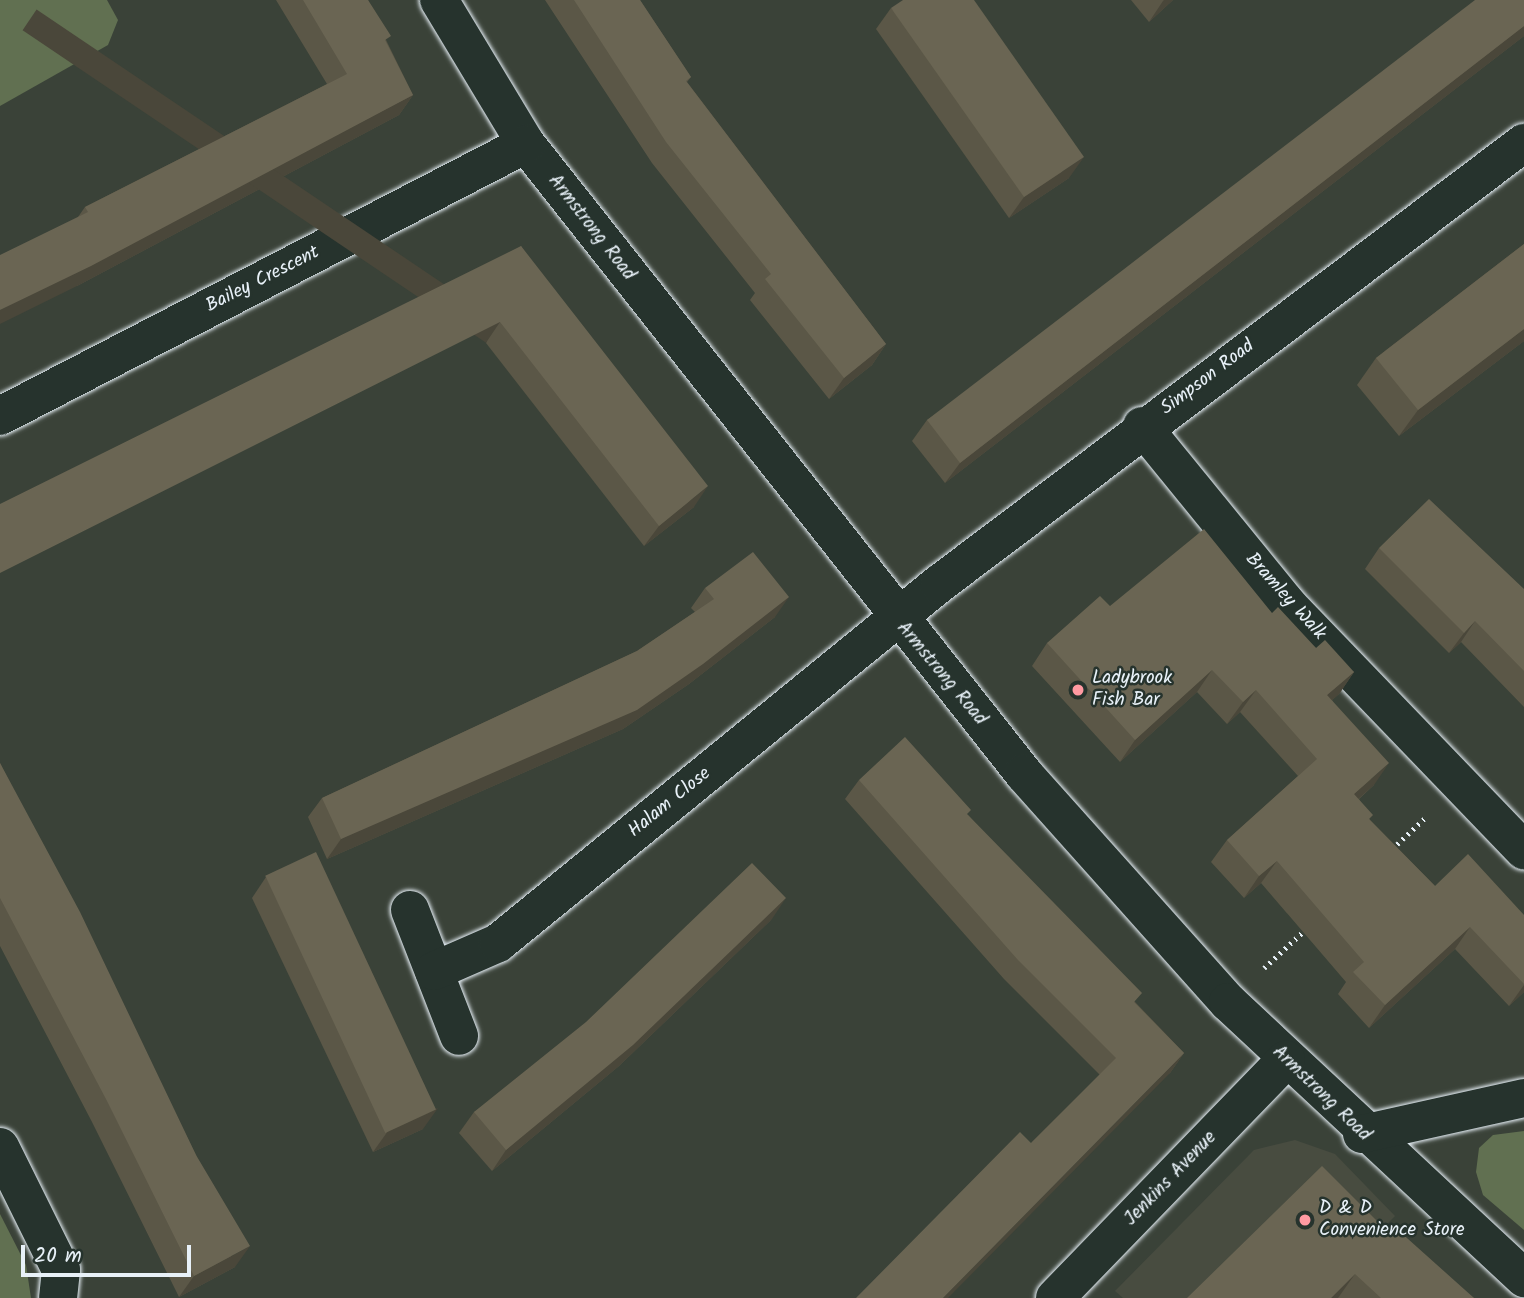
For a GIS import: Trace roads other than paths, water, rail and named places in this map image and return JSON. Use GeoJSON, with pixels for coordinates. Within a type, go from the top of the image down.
{"type":"FeatureCollection","features":[{"type":"Feature","properties":{"kind":"street","name":"Armstrong Road"},"geometry":{"type":"LineString","coordinates":[[439,0],[526,144],[895,619],[1228,1002],[1362,1134],[1524,1278]]}},
{"type":"Feature","properties":{"kind":"street","name":"Simpson Road"},"geometry":{"type":"LineString","coordinates":[[895,619],[1142,426],[1524,143]]}},
{"type":"Feature","properties":{"kind":"street","name":"Bailey Crescent"},"geometry":{"type":"LineString","coordinates":[[0,416],[526,144]]}},
{"type":"Feature","properties":{"kind":"street","name":"Bramley Walk"},"geometry":{"type":"LineString","coordinates":[[1142,426],[1287,604],[1524,849]]}},
{"type":"Feature","properties":{"kind":"street","name":"Halam Close"},"geometry":{"type":"LineString","coordinates":[[434,971],[498,943],[895,619]]}},
{"type":"Feature","properties":{"kind":"street"},"geometry":{"type":"LineString","coordinates":[[410,910],[459,1036]]}},
{"type":"Feature","properties":{"kind":"street","name":"Jenkins Avenue"},"geometry":{"type":"LineString","coordinates":[[1055,1298],[1286,1060]]}},
{"type":"Feature","properties":{"kind":"street"},"geometry":{"type":"LineString","coordinates":[[1362,1134],[1524,1098]]}},
{"type":"Feature","properties":{"kind":"street"},"geometry":{"type":"LineString","coordinates":[[0,1147],[61,1270],[58,1298]]}},
{"type":"Feature","properties":{"kind":"place","name":"Ladybrook Fish Bar"},"geometry":{"type":"Point","coordinates":[1078,690]}},
{"type":"Feature","properties":{"kind":"place","name":"D & D Convenience Store"},"geometry":{"type":"Point","coordinates":[1305,1220]}}]}
